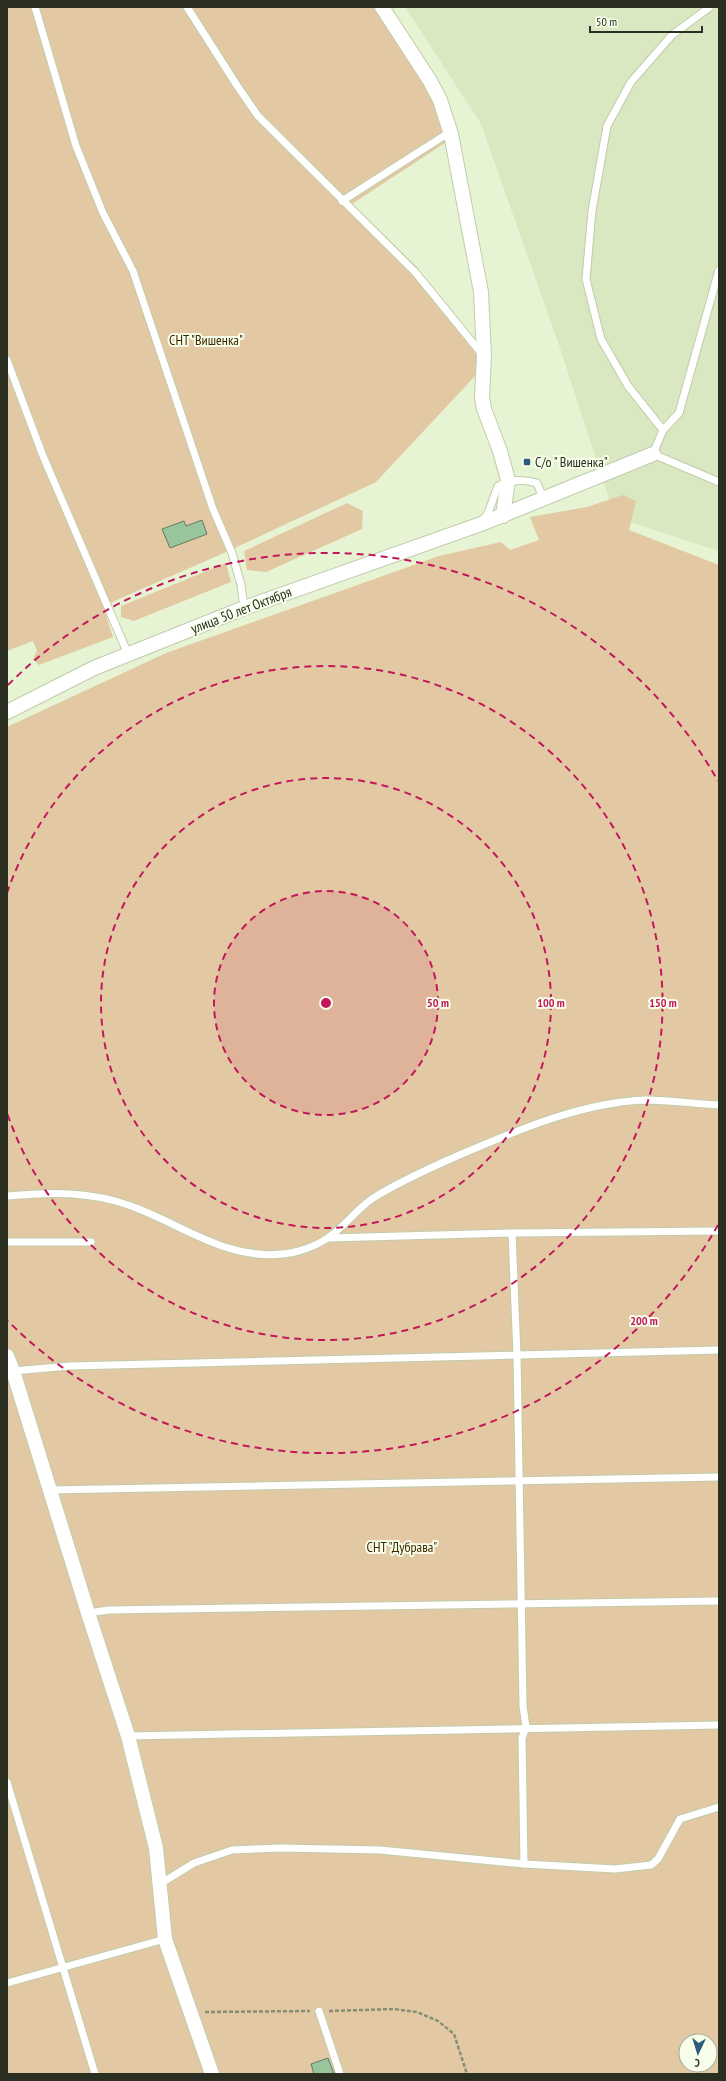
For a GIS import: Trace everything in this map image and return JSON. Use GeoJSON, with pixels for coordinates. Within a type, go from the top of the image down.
{"type":"FeatureCollection","features":[{"type":"Feature","properties":{"kind":"street"},"geometry":{"type":"LineString","coordinates":[[382,7],[430,80],[440,100],[450,132],[481,292],[484,356],[482,397],[484,409],[500,451],[508,480],[503,516]]}},
{"type":"Feature","properties":{"kind":"street","name":"улица 50 лет Октября"},"geometry":{"type":"LineString","coordinates":[[7,712],[94,668],[128,654],[244,608],[503,516],[653,454]]}},
{"type":"Feature","properties":{"kind":"street"},"geometry":{"type":"LineString","coordinates":[[7,1356],[14,1371],[88,1613],[128,1736],[151,1823],[156,1848],[165,1939],[212,2074]]}},
{"type":"Feature","properties":{"kind":"lane"},"geometry":{"type":"LineString","coordinates":[[35,7],[76,146],[103,213],[133,272],[213,509],[232,553],[241,585],[244,608]]}},
{"type":"Feature","properties":{"kind":"lane"},"geometry":{"type":"LineString","coordinates":[[187,7],[258,116],[415,272],[484,356]]}},
{"type":"Feature","properties":{"kind":"lane"},"geometry":{"type":"LineString","coordinates":[[663,430],[628,386],[601,339],[586,279],[592,211],[607,126],[631,82],[672,35],[710,7]]}},
{"type":"Feature","properties":{"kind":"lane"},"geometry":{"type":"LineString","coordinates":[[342,201],[450,132]]}},
{"type":"Feature","properties":{"kind":"lane"},"geometry":{"type":"LineString","coordinates":[[719,270],[680,413],[663,430],[653,454],[719,482]]}},
{"type":"Feature","properties":{"kind":"lane"},"geometry":{"type":"LineString","coordinates":[[7,360],[43,456],[128,654]]}},
{"type":"Feature","properties":{"kind":"lane"},"geometry":{"type":"LineString","coordinates":[[481,524],[488,513],[498,486],[508,480],[525,480],[537,483],[541,493],[536,502]]}},
{"type":"Feature","properties":{"kind":"lane"},"geometry":{"type":"LineString","coordinates":[[7,1196],[67,1192],[97,1196],[132,1206],[195,1236],[255,1255],[284,1254],[305,1248],[328,1238],[366,1202],[404,1179],[532,1125],[605,1105],[647,1100],[719,1105]]}},
{"type":"Feature","properties":{"kind":"lane"},"geometry":{"type":"LineString","coordinates":[[328,1238],[512,1233],[719,1231]]}},
{"type":"Feature","properties":{"kind":"lane"},"geometry":{"type":"LineString","coordinates":[[512,1233],[517,1355],[523,1706],[526,1727],[522,1738],[524,1864]]}},
{"type":"Feature","properties":{"kind":"lane"},"geometry":{"type":"LineString","coordinates":[[7,1242],[91,1242]]}},
{"type":"Feature","properties":{"kind":"lane"},"geometry":{"type":"LineString","coordinates":[[14,1371],[70,1366],[719,1350]]}},
{"type":"Feature","properties":{"kind":"lane"},"geometry":{"type":"LineString","coordinates":[[50,1490],[518,1479],[719,1477]]}},
{"type":"Feature","properties":{"kind":"lane"},"geometry":{"type":"LineString","coordinates":[[88,1613],[109,1610],[521,1602],[719,1601]]}},
{"type":"Feature","properties":{"kind":"lane"},"geometry":{"type":"LineString","coordinates":[[128,1736],[526,1727],[719,1725]]}},
{"type":"Feature","properties":{"kind":"lane"},"geometry":{"type":"LineString","coordinates":[[7,1782],[95,2074]]}},
{"type":"Feature","properties":{"kind":"lane"},"geometry":{"type":"LineString","coordinates":[[160,1884],[194,1863],[232,1850],[281,1848],[380,1850],[524,1864],[615,1869],[651,1865],[658,1859],[680,1819],[719,1807]]}},
{"type":"Feature","properties":{"kind":"lane"},"geometry":{"type":"LineString","coordinates":[[7,1983],[63,1966],[165,1939]]}},
{"type":"Feature","properties":{"kind":"lane"},"geometry":{"type":"LineString","coordinates":[[319,2011],[340,2074]]}},
{"type":"Feature","properties":{"kind":"path"},"geometry":{"type":"LineString","coordinates":[[191,2013],[394,2009],[417,2012],[438,2021],[454,2034],[467,2074]]}},
{"type":"Feature","properties":{"kind":"shaded area"},"geometry":{"type":"Polygon","coordinates":[[[405,7],[719,7],[719,551],[615,517],[559,345],[481,124],[405,7]]]}},
{"type":"Feature","properties":{"kind":"green space","name":"СНТ \"Вишенка\""},"geometry":{"type":"Polygon","coordinates":[[[7,7],[377,7],[437,103],[448,141],[352,204],[419,269],[414,277],[479,357],[477,374],[376,482],[224,553],[103,606],[113,637],[39,665],[33,659],[37,651],[33,641],[7,651],[7,7]]]}},
{"type":"Feature","properties":{"kind":"green space","name":"СНТ \"Дубрава\""},"geometry":{"type":"Polygon","coordinates":[[[623,495],[636,501],[629,530],[719,565],[719,2074],[7,2074],[7,727],[166,653],[439,556],[501,542],[510,550],[539,540],[530,517],[587,507],[623,495]]]}},
{"type":"Feature","properties":{"kind":"green space"},"geometry":{"type":"Polygon","coordinates":[[[347,503],[363,511],[362,529],[266,572],[247,570],[244,551],[347,503]]]}},
{"type":"Feature","properties":{"kind":"green space"},"geometry":{"type":"Polygon","coordinates":[[[226,563],[231,582],[134,621],[121,617],[121,606],[226,563]]]}},
{"type":"Feature","properties":{"kind":"building"},"geometry":{"type":"Polygon","coordinates":[[[202,520],[207,534],[170,548],[162,529],[184,521],[186,526],[202,520]]]}},
{"type":"Feature","properties":{"kind":"building"},"geometry":{"type":"Polygon","coordinates":[[[328,2058],[334,2074],[314,2074],[311,2064],[328,2058]]]}},
{"type":"Feature","properties":{"kind":"place","name":"С/о \" Вишенка\""},"geometry":{"type":"Point","coordinates":[527,462]}}]}
